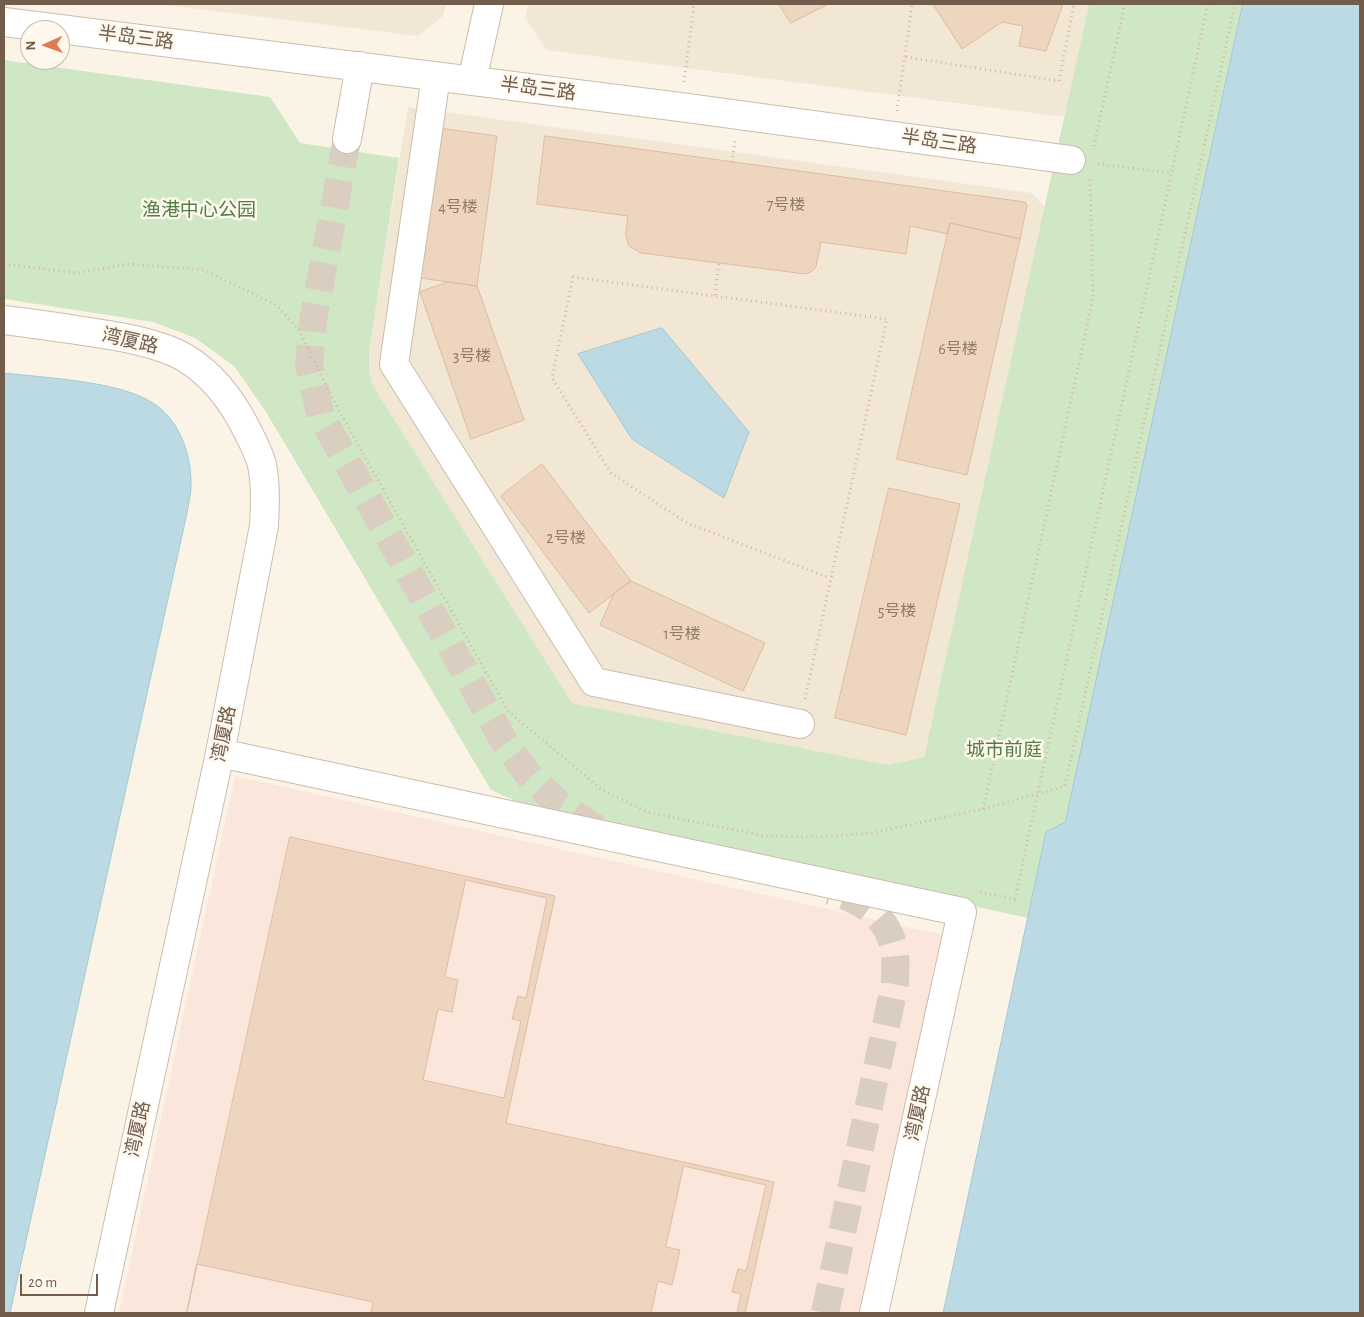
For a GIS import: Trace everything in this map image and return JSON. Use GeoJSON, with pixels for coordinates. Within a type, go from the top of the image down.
{"type":"FeatureCollection","features":[{"type":"Feature","properties":{"kind":"street"},"geometry":{"type":"LineString","coordinates":[[472,81],[489,4]]}},
{"type":"Feature","properties":{"kind":"street","name":"半岛三路"},"geometry":{"type":"LineString","coordinates":[[4,22],[680,107],[1080,161]]}},
{"type":"Feature","properties":{"kind":"street"},"geometry":{"type":"LineString","coordinates":[[347,139],[360,66]]}},
{"type":"Feature","properties":{"kind":"street"},"geometry":{"type":"LineString","coordinates":[[436,76],[394,364],[594,682],[800,724]]}},
{"type":"Feature","properties":{"kind":"street","name":"湾厦路"},"geometry":{"type":"LineString","coordinates":[[4,320],[121,336],[148,343],[177,354],[201,370],[217,385],[233,406],[250,435],[262,465],[265,498],[264,526],[220,754],[98,1313]]}},
{"type":"Feature","properties":{"kind":"street"},"geometry":{"type":"LineString","coordinates":[[220,754],[962,912]]}},
{"type":"Feature","properties":{"kind":"street","name":"湾厦路"},"geometry":{"type":"LineString","coordinates":[[874,1313],[962,912]]}},
{"type":"Feature","properties":{"kind":"path"},"geometry":{"type":"LineString","coordinates":[[680,107],[694,4]]}},
{"type":"Feature","properties":{"kind":"path"},"geometry":{"type":"LineString","coordinates":[[893,136],[906,57],[912,4]]}},
{"type":"Feature","properties":{"kind":"path"},"geometry":{"type":"LineString","coordinates":[[906,57],[1059,81],[1074,4]]}},
{"type":"Feature","properties":{"kind":"path"},"geometry":{"type":"LineString","coordinates":[[983,809],[1093,298],[1080,161],[1126,4]]}},
{"type":"Feature","properties":{"kind":"path"},"geometry":{"type":"LineString","coordinates":[[962,912],[968,890],[1015,899],[1208,4]]}},
{"type":"Feature","properties":{"kind":"path"},"geometry":{"type":"LineString","coordinates":[[4,264],[76,273],[128,264],[204,270],[276,305],[299,330],[338,409],[508,711],[602,790],[647,812],[765,836],[820,837],[872,833],[983,809],[1065,786],[1235,4]]}},
{"type":"Feature","properties":{"kind":"path"},"geometry":{"type":"LineString","coordinates":[[1080,161],[1171,173]]}},
{"type":"Feature","properties":{"kind":"path"},"geometry":{"type":"LineString","coordinates":[[715,296],[719,264]]}},
{"type":"Feature","properties":{"kind":"path"},"geometry":{"type":"LineString","coordinates":[[800,724],[830,578],[888,319],[573,276],[552,378],[611,473],[687,523],[830,578]]}},
{"type":"Feature","properties":{"kind":"shaded area"},"geometry":{"type":"Polygon","coordinates":[[[158,4],[446,4],[443,16],[418,36],[158,4]]]}},
{"type":"Feature","properties":{"kind":"shaded area"},"geometry":{"type":"Polygon","coordinates":[[[528,4],[1089,4],[1064,117],[547,50],[525,18],[528,4]]]}},
{"type":"Feature","properties":{"kind":"shaded area"},"geometry":{"type":"Polygon","coordinates":[[[408,107],[1032,193],[1045,208],[924,757],[888,765],[572,703],[372,384],[369,369],[369,352],[408,107]]]}},
{"type":"Feature","properties":{"kind":"shaded area"},"geometry":{"type":"Polygon","coordinates":[[[235,776],[943,935],[860,1313],[119,1313],[235,776]]]}},
{"type":"Feature","properties":{"kind":"green space"},"geometry":{"type":"Polygon","coordinates":[[[1089,4],[1243,4],[1065,822],[1046,832],[1028,918],[538,811],[491,790],[266,412],[234,366],[195,338],[153,322],[4,299],[4,60],[20,62],[20,70],[70,69],[270,97],[300,143],[399,158],[369,352],[369,369],[372,384],[572,703],[888,765],[924,757],[1089,4]]]}},
{"type":"Feature","properties":{"kind":"water"},"geometry":{"type":"Polygon","coordinates":[[[1243,4],[1360,4],[1360,1313],[943,1313],[1046,832],[1065,822],[1243,4]]]}},
{"type":"Feature","properties":{"kind":"water"},"geometry":{"type":"Polygon","coordinates":[[[662,328],[749,432],[724,498],[632,439],[578,354],[662,328]]]}},
{"type":"Feature","properties":{"kind":"water"},"geometry":{"type":"Polygon","coordinates":[[[4,373],[83,382],[142,397],[165,412],[172,421],[187,453],[191,476],[191,493],[187,513],[10,1313],[4,1313],[4,373]]]}},
{"type":"Feature","properties":{"kind":"building"},"geometry":{"type":"Polygon","coordinates":[[[779,4],[828,4],[791,23],[779,4]]]}},
{"type":"Feature","properties":{"kind":"building"},"geometry":{"type":"Polygon","coordinates":[[[938,4],[1063,4],[1046,51],[1019,46],[1023,26],[1002,22],[962,49],[934,6],[938,4]]]}},
{"type":"Feature","properties":{"kind":"building"},"geometry":{"type":"Polygon","coordinates":[[[439,128],[497,136],[477,286],[420,278],[439,128]]]}},
{"type":"Feature","properties":{"kind":"building"},"geometry":{"type":"Polygon","coordinates":[[[545,136],[1025,202],[1027,206],[1020,239],[950,223],[948,234],[910,226],[906,254],[821,242],[816,267],[811,272],[805,274],[641,253],[629,246],[626,233],[628,216],[537,204],[545,136]]]}},
{"type":"Feature","properties":{"kind":"building"},"geometry":{"type":"Polygon","coordinates":[[[950,223],[1020,239],[967,475],[897,459],[950,223]]]}},
{"type":"Feature","properties":{"kind":"building"},"geometry":{"type":"Polygon","coordinates":[[[448,282],[477,286],[524,420],[471,439],[420,292],[448,282]]]}},
{"type":"Feature","properties":{"kind":"building"},"geometry":{"type":"Polygon","coordinates":[[[542,464],[631,581],[589,613],[501,496],[542,464]]]}},
{"type":"Feature","properties":{"kind":"building"},"geometry":{"type":"Polygon","coordinates":[[[889,488],[960,504],[906,735],[835,718],[889,488]]]}},
{"type":"Feature","properties":{"kind":"building"},"geometry":{"type":"Polygon","coordinates":[[[631,581],[765,643],[743,691],[600,625],[614,593],[631,581]]]}},
{"type":"Feature","properties":{"kind":"building"},"geometry":{"type":"Polygon","coordinates":[[[290,837],[555,896],[506,1123],[774,1182],[745,1313],[187,1313],[290,837]]]}},
{"type":"Feature","properties":{"kind":"building"},"geometry":{"type":"Polygon","coordinates":[[[466,880],[547,898],[526,998],[518,996],[512,1019],[521,1021],[504,1098],[423,1080],[438,1009],[452,1012],[458,980],[445,977],[466,880]]]}},
{"type":"Feature","properties":{"kind":"building"},"geometry":{"type":"Polygon","coordinates":[[[684,1166],[766,1185],[746,1271],[738,1269],[732,1292],[741,1294],[737,1313],[651,1313],[658,1281],[672,1285],[680,1250],[666,1247],[684,1166]]]}},
{"type":"Feature","properties":{"kind":"building"},"geometry":{"type":"Polygon","coordinates":[[[197,1264],[373,1302],[371,1313],[187,1313],[197,1264]]]}},
{"type":"Feature","properties":{"kind":"tunnel"},"geometry":{"type":"LineString","coordinates":[[347,139],[313,321],[309,365],[321,416],[505,743],[530,777],[560,805],[601,831],[608,833]]}},
{"type":"Feature","properties":{"kind":"tunnel"},"geometry":{"type":"LineString","coordinates":[[825,1313],[895,983],[895,955],[888,931],[881,921],[873,912],[853,899],[829,891]]}},
{"type":"Feature","properties":{"kind":"park label","name":"渔港中心公园"},"geometry":{"type":"Point","coordinates":[199,210]}},
{"type":"Feature","properties":{"kind":"park label","name":"城市前庭"},"geometry":{"type":"Point","coordinates":[1004,750]}}]}
